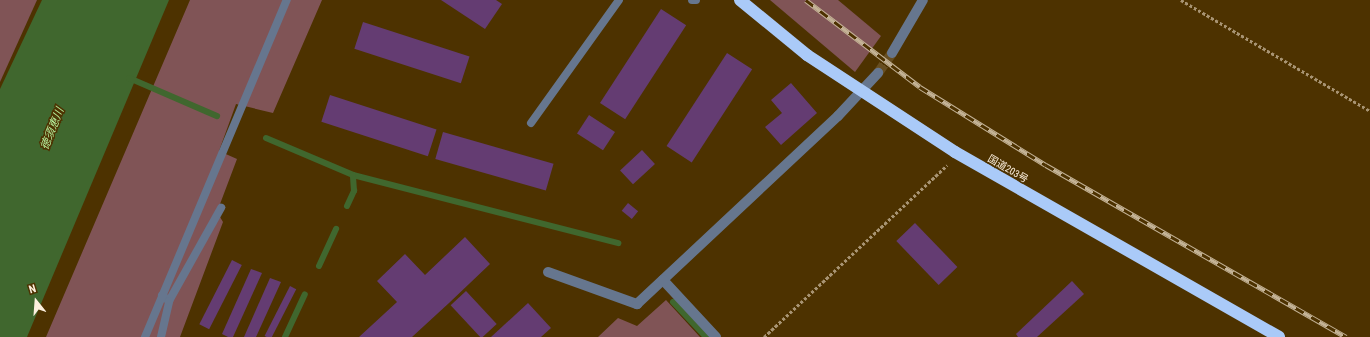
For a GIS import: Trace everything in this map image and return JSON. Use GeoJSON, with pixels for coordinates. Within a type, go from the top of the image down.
{"type":"FeatureCollection","features":[{"type":"Feature","properties":{"kind":"highway","name":"国道203号"},"geometry":{"type":"LineString","coordinates":[[740,0],[806,55],[955,152],[1279,337]]}},
{"type":"Feature","properties":{"kind":"street"},"geometry":{"type":"LineString","coordinates":[[892,53],[923,0]]}},
{"type":"Feature","properties":{"kind":"street"},"geometry":{"type":"LineString","coordinates":[[548,272],[637,304],[878,73]]}},
{"type":"Feature","properties":{"kind":"street"},"geometry":{"type":"LineString","coordinates":[[663,280],[716,337]]}},
{"type":"Feature","properties":{"kind":"lane"},"geometry":{"type":"LineString","coordinates":[[145,337],[287,0]]}},
{"type":"Feature","properties":{"kind":"lane"},"geometry":{"type":"LineString","coordinates":[[531,124],[619,0]]}},
{"type":"Feature","properties":{"kind":"lane"},"geometry":{"type":"LineString","coordinates":[[161,337],[169,301],[221,208]]}},
{"type":"Feature","properties":{"kind":"lane"},"geometry":{"type":"LineString","coordinates":[[162,295],[169,301]]}},
{"type":"Feature","properties":{"kind":"path"},"geometry":{"type":"LineString","coordinates":[[1181,0],[1370,111]]}},
{"type":"Feature","properties":{"kind":"path"},"geometry":{"type":"LineString","coordinates":[[764,337],[947,165],[955,152]]}},
{"type":"Feature","properties":{"kind":"shaded area"},"geometry":{"type":"Polygon","coordinates":[[[0,0],[37,0],[0,82],[0,0]]]}},
{"type":"Feature","properties":{"kind":"shaded area"},"geometry":{"type":"Polygon","coordinates":[[[190,0],[322,0],[273,113],[236,104],[219,151],[237,159],[217,212],[223,222],[180,337],[46,337],[190,0]]]}},
{"type":"Feature","properties":{"kind":"shaded area"},"geometry":{"type":"Polygon","coordinates":[[[770,0],[838,0],[881,36],[855,72],[770,0]]]}},
{"type":"Feature","properties":{"kind":"shaded area"},"geometry":{"type":"Polygon","coordinates":[[[666,300],[700,337],[598,337],[618,318],[637,326],[666,300]]]}},
{"type":"Feature","properties":{"kind":"water","name":"徳須恵川"},"geometry":{"type":"Polygon","coordinates":[[[42,0],[169,0],[27,337],[0,337],[0,89],[42,0]]]}},
{"type":"Feature","properties":{"kind":"building"},"geometry":{"type":"Polygon","coordinates":[[[441,0],[496,0],[502,4],[485,29],[441,0]]]}},
{"type":"Feature","properties":{"kind":"building"},"geometry":{"type":"Polygon","coordinates":[[[661,9],[686,25],[625,119],[600,103],[661,9]]]}},
{"type":"Feature","properties":{"kind":"building"},"geometry":{"type":"Polygon","coordinates":[[[363,22],[470,57],[461,83],[354,49],[363,22]]]}},
{"type":"Feature","properties":{"kind":"building"},"geometry":{"type":"Polygon","coordinates":[[[727,53],[752,69],[692,162],[667,146],[727,53]]]}},
{"type":"Feature","properties":{"kind":"building"},"geometry":{"type":"Polygon","coordinates":[[[791,83],[817,113],[781,145],[765,127],[782,113],[771,100],[791,83]]]}},
{"type":"Feature","properties":{"kind":"building"},"geometry":{"type":"Polygon","coordinates":[[[330,95],[437,130],[428,156],[321,122],[330,95]]]}},
{"type":"Feature","properties":{"kind":"building"},"geometry":{"type":"Polygon","coordinates":[[[589,115],[615,132],[603,150],[577,133],[589,115]]]}},
{"type":"Feature","properties":{"kind":"building"},"geometry":{"type":"Polygon","coordinates":[[[443,132],[554,164],[546,191],[435,159],[443,132]]]}},
{"type":"Feature","properties":{"kind":"building"},"geometry":{"type":"Polygon","coordinates":[[[642,150],[655,164],[633,184],[620,170],[642,150]]]}},
{"type":"Feature","properties":{"kind":"building"},"geometry":{"type":"Polygon","coordinates":[[[628,203],[638,211],[632,219],[622,211],[628,203]]]}},
{"type":"Feature","properties":{"kind":"building"},"geometry":{"type":"Polygon","coordinates":[[[915,223],[957,267],[939,285],[896,241],[915,223]]]}},
{"type":"Feature","properties":{"kind":"building"},"geometry":{"type":"Polygon","coordinates":[[[465,237],[490,264],[449,303],[412,337],[359,337],[397,302],[377,281],[405,254],[425,275],[465,237]]]}},
{"type":"Feature","properties":{"kind":"building"},"geometry":{"type":"Polygon","coordinates":[[[232,260],[242,265],[209,329],[199,324],[232,260]]]}},
{"type":"Feature","properties":{"kind":"building"},"geometry":{"type":"Polygon","coordinates":[[[251,269],[262,273],[233,337],[228,337],[222,334],[251,269]]]}},
{"type":"Feature","properties":{"kind":"building"},"geometry":{"type":"Polygon","coordinates":[[[270,278],[281,282],[256,337],[244,337],[270,278]]]}},
{"type":"Feature","properties":{"kind":"building"},"geometry":{"type":"Polygon","coordinates":[[[1072,281],[1084,294],[1037,337],[1018,337],[1016,334],[1072,281]]]}},
{"type":"Feature","properties":{"kind":"building"},"geometry":{"type":"Polygon","coordinates":[[[290,286],[296,289],[272,337],[265,336],[290,286]]]}},
{"type":"Feature","properties":{"kind":"building"},"geometry":{"type":"Polygon","coordinates":[[[466,291],[497,324],[483,337],[480,337],[451,305],[466,291]]]}},
{"type":"Feature","properties":{"kind":"building"},"geometry":{"type":"Polygon","coordinates":[[[528,303],[551,328],[541,337],[491,337],[528,303]]]}},
{"type":"Feature","properties":{"kind":"waterway"},"geometry":{"type":"LineString","coordinates":[[129,78],[217,116]]}},
{"type":"Feature","properties":{"kind":"waterway"},"geometry":{"type":"LineString","coordinates":[[266,138],[353,175],[618,243]]}},
{"type":"Feature","properties":{"kind":"waterway"},"geometry":{"type":"LineString","coordinates":[[347,206],[354,191],[353,175]]}},
{"type":"Feature","properties":{"kind":"waterway"},"geometry":{"type":"LineString","coordinates":[[319,266],[336,229]]}},
{"type":"Feature","properties":{"kind":"waterway"},"geometry":{"type":"LineString","coordinates":[[285,337],[305,294]]}},
{"type":"Feature","properties":{"kind":"waterway"},"geometry":{"type":"LineString","coordinates":[[673,302],[706,337]]}},
{"type":"Feature","properties":{"kind":"tunnel"},"geometry":{"type":"LineString","coordinates":[[878,73],[892,53]]}},
{"type":"Feature","properties":{"kind":"railway"},"geometry":{"type":"LineString","coordinates":[[806,0],[920,87],[1046,165],[1346,337]]}}]}
